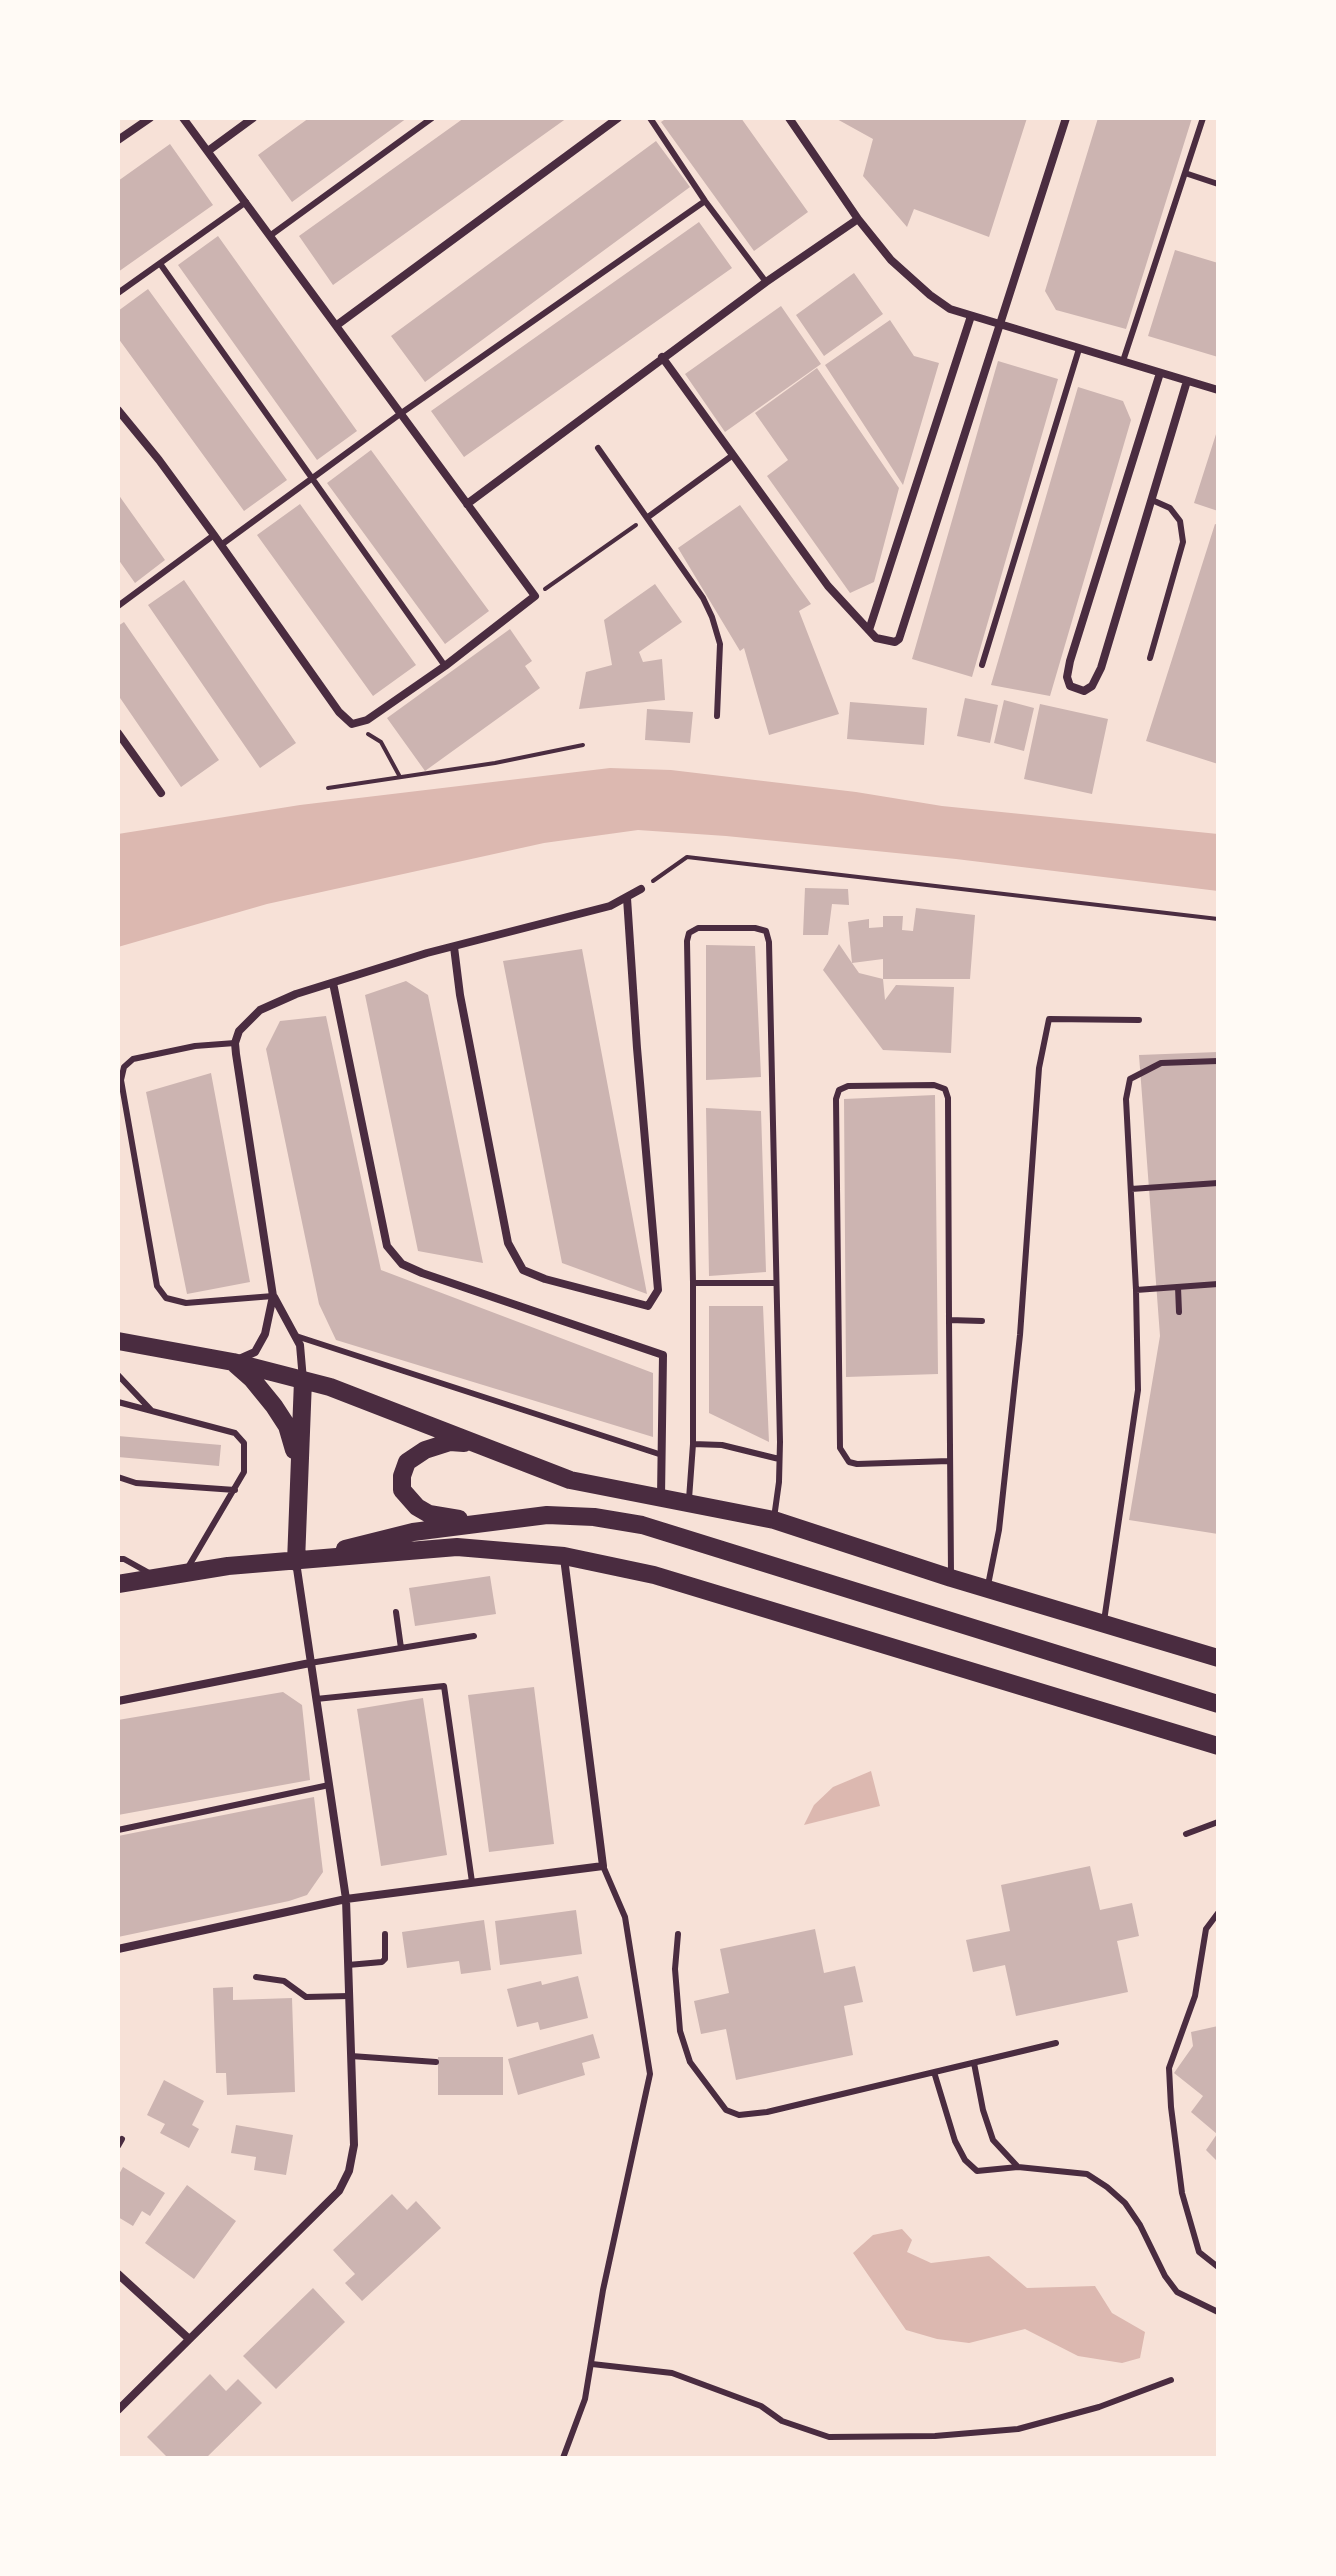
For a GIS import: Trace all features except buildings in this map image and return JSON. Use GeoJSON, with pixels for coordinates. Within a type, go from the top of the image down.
{"type":"FeatureCollection","features":[{"type":"Feature","properties":{"kind":"main road"},"geometry":{"type":"LineString","coordinates":[[118,1341],[233,1362],[330,1387],[570,1480],[774,1520],[951,1578],[1218,1658]]}},
{"type":"Feature","properties":{"kind":"main road"},"geometry":{"type":"LineString","coordinates":[[233,1362],[252,1379],[287,1426],[298,1467]]}},
{"type":"Feature","properties":{"kind":"main road"},"geometry":{"type":"LineString","coordinates":[[296,1562],[303,1380]]}},
{"type":"Feature","properties":{"kind":"main road"},"geometry":{"type":"LineString","coordinates":[[477,1445],[450,1442],[425,1450],[407,1462],[402,1476],[402,1490],[417,1507],[429,1514],[482,1522]]}},
{"type":"Feature","properties":{"kind":"main road"},"geometry":{"type":"LineString","coordinates":[[296,1562],[413,1532],[547,1515],[594,1517],[642,1525],[1218,1704]]}},
{"type":"Feature","properties":{"kind":"main road"},"geometry":{"type":"LineString","coordinates":[[118,1584],[228,1566],[457,1547],[564,1556],[654,1575],[1218,1746]]}},
{"type":"Feature","properties":{"kind":"street"},"geometry":{"type":"LineString","coordinates":[[118,140],[150,118]]}},
{"type":"Feature","properties":{"kind":"street"},"geometry":{"type":"LineString","coordinates":[[118,410],[214,535],[339,712],[352,724],[367,720],[445,666],[535,596],[183,118]]}},
{"type":"Feature","properties":{"kind":"street"},"geometry":{"type":"LineString","coordinates":[[208,151],[253,118]]}},
{"type":"Feature","properties":{"kind":"street"},"geometry":{"type":"LineString","coordinates":[[337,325],[618,118]]}},
{"type":"Feature","properties":{"kind":"street"},"geometry":{"type":"LineString","coordinates":[[789,118],[858,219],[891,260],[950,309],[1218,390]]}},
{"type":"Feature","properties":{"kind":"street"},"geometry":{"type":"LineString","coordinates":[[662,357],[828,586],[876,638],[890,642],[899,639],[1066,118]]}},
{"type":"Feature","properties":{"kind":"street"},"geometry":{"type":"LineString","coordinates":[[467,504],[662,357],[858,219]]}},
{"type":"Feature","properties":{"kind":"street"},"geometry":{"type":"LineString","coordinates":[[869,630],[971,316]]}},
{"type":"Feature","properties":{"kind":"street"},"geometry":{"type":"LineString","coordinates":[[1160,373],[1070,661],[1067,677],[1070,686],[1084,691],[1092,686],[1101,668],[1187,381]]}},
{"type":"Feature","properties":{"kind":"street"},"geometry":{"type":"LineString","coordinates":[[118,733],[161,793]]}},
{"type":"Feature","properties":{"kind":"street"},"geometry":{"type":"LineString","coordinates":[[233,1362],[255,1352],[265,1334],[273,1296],[235,1043],[239,1031],[260,1010],[333,983],[398,961],[578,916],[627,898],[641,889]]}},
{"type":"Feature","properties":{"kind":"street"},"geometry":{"type":"LineString","coordinates":[[454,947],[460,995],[508,1243],[523,1270],[545,1279],[648,1306],[658,1290],[627,898]]}},
{"type":"Feature","properties":{"kind":"street"},"geometry":{"type":"LineString","coordinates":[[333,983],[387,1246],[402,1264],[422,1273],[663,1355],[661,1497]]}},
{"type":"Feature","properties":{"kind":"street"},"geometry":{"type":"LineString","coordinates":[[273,1296],[300,1345],[303,1380]]}},
{"type":"Feature","properties":{"kind":"street"},"geometry":{"type":"LineString","coordinates":[[118,1949],[346,1899],[603,1866],[564,1556]]}},
{"type":"Feature","properties":{"kind":"street"},"geometry":{"type":"LineString","coordinates":[[118,2410],[339,2191],[349,2171],[354,2145],[346,1899],[296,1562]]}},
{"type":"Feature","properties":{"kind":"street"},"geometry":{"type":"LineString","coordinates":[[118,1701],[310,1663]]}},
{"type":"Feature","properties":{"kind":"street"},"geometry":{"type":"LineString","coordinates":[[118,2274],[188,2338]]}},
{"type":"Feature","properties":{"kind":"lane"},"geometry":{"type":"LineString","coordinates":[[271,235],[432,118]]}},
{"type":"Feature","properties":{"kind":"lane"},"geometry":{"type":"LineString","coordinates":[[650,118],[705,201],[766,282]]}},
{"type":"Feature","properties":{"kind":"lane"},"geometry":{"type":"LineString","coordinates":[[1123,361],[1203,118]]}},
{"type":"Feature","properties":{"kind":"lane"},"geometry":{"type":"LineString","coordinates":[[1185,173],[1218,184]]}},
{"type":"Feature","properties":{"kind":"lane"},"geometry":{"type":"LineString","coordinates":[[221,545],[400,414],[705,201]]}},
{"type":"Feature","properties":{"kind":"lane"},"geometry":{"type":"LineString","coordinates":[[118,293],[246,202]]}},
{"type":"Feature","properties":{"kind":"lane"},"geometry":{"type":"LineString","coordinates":[[161,265],[445,666]]}},
{"type":"Feature","properties":{"kind":"lane"},"geometry":{"type":"LineString","coordinates":[[982,665],[1079,349]]}},
{"type":"Feature","properties":{"kind":"lane"},"geometry":{"type":"LineString","coordinates":[[598,448],[703,598],[712,617],[720,644],[717,716]]}},
{"type":"Feature","properties":{"kind":"lane"},"geometry":{"type":"LineString","coordinates":[[648,517],[733,455]]}},
{"type":"Feature","properties":{"kind":"lane"},"geometry":{"type":"LineString","coordinates":[[1150,658],[1183,542],[1180,521],[1170,508],[1152,500]]}},
{"type":"Feature","properties":{"kind":"lane"},"geometry":{"type":"LineString","coordinates":[[118,606],[214,535]]}},
{"type":"Feature","properties":{"kind":"lane"},"geometry":{"type":"LineString","coordinates":[[689,1503],[693,1444],[693,1283],[687,941],[689,933],[698,928],[755,928],[766,931],[769,942],[779,1459],[774,1520]]}},
{"type":"Feature","properties":{"kind":"lane"},"geometry":{"type":"LineString","coordinates":[[987,1589],[1001,1515],[1020,1335],[1039,1068],[1049,1019],[1139,1020]]}},
{"type":"Feature","properties":{"kind":"lane"},"geometry":{"type":"LineString","coordinates":[[235,1043],[195,1046],[133,1059],[124,1067],[121,1080],[157,1286],[166,1298],[186,1303],[273,1296]]}},
{"type":"Feature","properties":{"kind":"lane"},"geometry":{"type":"LineString","coordinates":[[1104,1624],[1138,1390],[1126,1099],[1130,1079],[1161,1063],[1218,1061]]}},
{"type":"Feature","properties":{"kind":"lane"},"geometry":{"type":"LineString","coordinates":[[949,1461],[857,1464],[849,1462],[840,1448],[836,1099],[839,1090],[848,1086],[934,1085],[945,1089],[948,1098],[951,1578]]}},
{"type":"Feature","properties":{"kind":"lane"},"geometry":{"type":"LineString","coordinates":[[1131,1189],[1218,1183]]}},
{"type":"Feature","properties":{"kind":"lane"},"geometry":{"type":"LineString","coordinates":[[693,1283],[776,1283]]}},
{"type":"Feature","properties":{"kind":"lane"},"geometry":{"type":"LineString","coordinates":[[1136,1290],[1218,1284]]}},
{"type":"Feature","properties":{"kind":"lane"},"geometry":{"type":"LineString","coordinates":[[1178,1287],[1179,1312]]}},
{"type":"Feature","properties":{"kind":"lane"},"geometry":{"type":"LineString","coordinates":[[949,1320],[982,1321]]}},
{"type":"Feature","properties":{"kind":"lane"},"geometry":{"type":"LineString","coordinates":[[296,1336],[662,1455]]}},
{"type":"Feature","properties":{"kind":"lane"},"geometry":{"type":"LineString","coordinates":[[118,1375],[154,1413]]}},
{"type":"Feature","properties":{"kind":"lane"},"geometry":{"type":"LineString","coordinates":[[118,1402],[235,1433],[244,1443],[244,1472],[184,1573]]}},
{"type":"Feature","properties":{"kind":"lane"},"geometry":{"type":"LineString","coordinates":[[693,1444],[722,1445],[779,1459]]}},
{"type":"Feature","properties":{"kind":"lane"},"geometry":{"type":"LineString","coordinates":[[118,1477],[136,1483],[235,1490]]}},
{"type":"Feature","properties":{"kind":"lane"},"geometry":{"type":"LineString","coordinates":[[118,1559],[124,1559],[157,1577]]}},
{"type":"Feature","properties":{"kind":"lane"},"geometry":{"type":"LineString","coordinates":[[396,1612],[401,1648]]}},
{"type":"Feature","properties":{"kind":"lane"},"geometry":{"type":"LineString","coordinates":[[310,1663],[474,1636]]}},
{"type":"Feature","properties":{"kind":"lane"},"geometry":{"type":"LineString","coordinates":[[316,1699],[444,1686],[472,1882]]}},
{"type":"Feature","properties":{"kind":"lane"},"geometry":{"type":"LineString","coordinates":[[118,1830],[329,1785]]}},
{"type":"Feature","properties":{"kind":"lane"},"geometry":{"type":"LineString","coordinates":[[1186,1834],[1218,1822]]}},
{"type":"Feature","properties":{"kind":"lane"},"geometry":{"type":"LineString","coordinates":[[563,2458],[585,2399],[603,2290],[650,2074],[625,1917],[603,1866]]}},
{"type":"Feature","properties":{"kind":"lane"},"geometry":{"type":"LineString","coordinates":[[1218,1913],[1206,1929],[1195,1996],[1169,2068],[1182,2193],[1199,2252],[1218,2267]]}},
{"type":"Feature","properties":{"kind":"lane"},"geometry":{"type":"LineString","coordinates":[[348,1965],[382,1962],[385,1959],[385,1934]]}},
{"type":"Feature","properties":{"kind":"lane"},"geometry":{"type":"LineString","coordinates":[[678,1934],[675,1969],[680,2031],[690,2062],[726,2110],[739,2115],[767,2112],[1056,2043]]}},
{"type":"Feature","properties":{"kind":"lane"},"geometry":{"type":"LineString","coordinates":[[256,1977],[284,1981],[306,1997],[349,1996]]}},
{"type":"Feature","properties":{"kind":"lane"},"geometry":{"type":"LineString","coordinates":[[351,2056],[436,2062]]}},
{"type":"Feature","properties":{"kind":"lane"},"geometry":{"type":"LineString","coordinates":[[974,2063],[983,2110],[993,2140],[1018,2167]]}},
{"type":"Feature","properties":{"kind":"lane"},"geometry":{"type":"LineString","coordinates":[[934,2072],[955,2141],[965,2160],[977,2171],[1018,2167],[1087,2174],[1125,2203],[1177,2292],[1218,2312]]}},
{"type":"Feature","properties":{"kind":"lane"},"geometry":{"type":"LineString","coordinates":[[118,2146],[122,2139]]}},
{"type":"Feature","properties":{"kind":"lane"},"geometry":{"type":"LineString","coordinates":[[592,2364],[672,2373],[761,2406],[782,2421],[829,2437],[935,2436],[1018,2429],[1099,2407],[1171,2380]]}},
{"type":"Feature","properties":{"kind":"path"},"geometry":{"type":"LineString","coordinates":[[535,596],[648,517]]}},
{"type":"Feature","properties":{"kind":"path"},"geometry":{"type":"LineString","coordinates":[[352,724],[381,742],[400,778]]}},
{"type":"Feature","properties":{"kind":"path"},"geometry":{"type":"LineString","coordinates":[[328,788],[495,763],[583,745]]}},
{"type":"Feature","properties":{"kind":"path"},"geometry":{"type":"LineString","coordinates":[[641,889],[687,857],[1218,919]]}},
{"type":"Feature","properties":{"kind":"shaded area"},"geometry":{"type":"Polygon","coordinates":[[[610,768],[671,770],[856,792],[942,806],[1218,834],[1218,891],[956,859],[638,830],[544,843],[267,904],[118,947],[118,834],[300,805],[610,768]]]}},
{"type":"Feature","properties":{"kind":"shaded area"},"geometry":{"type":"Polygon","coordinates":[[[871,1771],[880,1806],[804,1825],[814,1805],[833,1787],[871,1771]]]}},
{"type":"Feature","properties":{"kind":"shaded area"},"geometry":{"type":"Polygon","coordinates":[[[902,2229],[912,2240],[907,2252],[931,2263],[989,2256],[1027,2288],[1095,2286],[1112,2313],[1145,2332],[1140,2358],[1122,2363],[1078,2356],[1025,2329],[969,2343],[937,2339],[906,2330],[853,2253],[873,2235],[902,2229]]]}}]}
